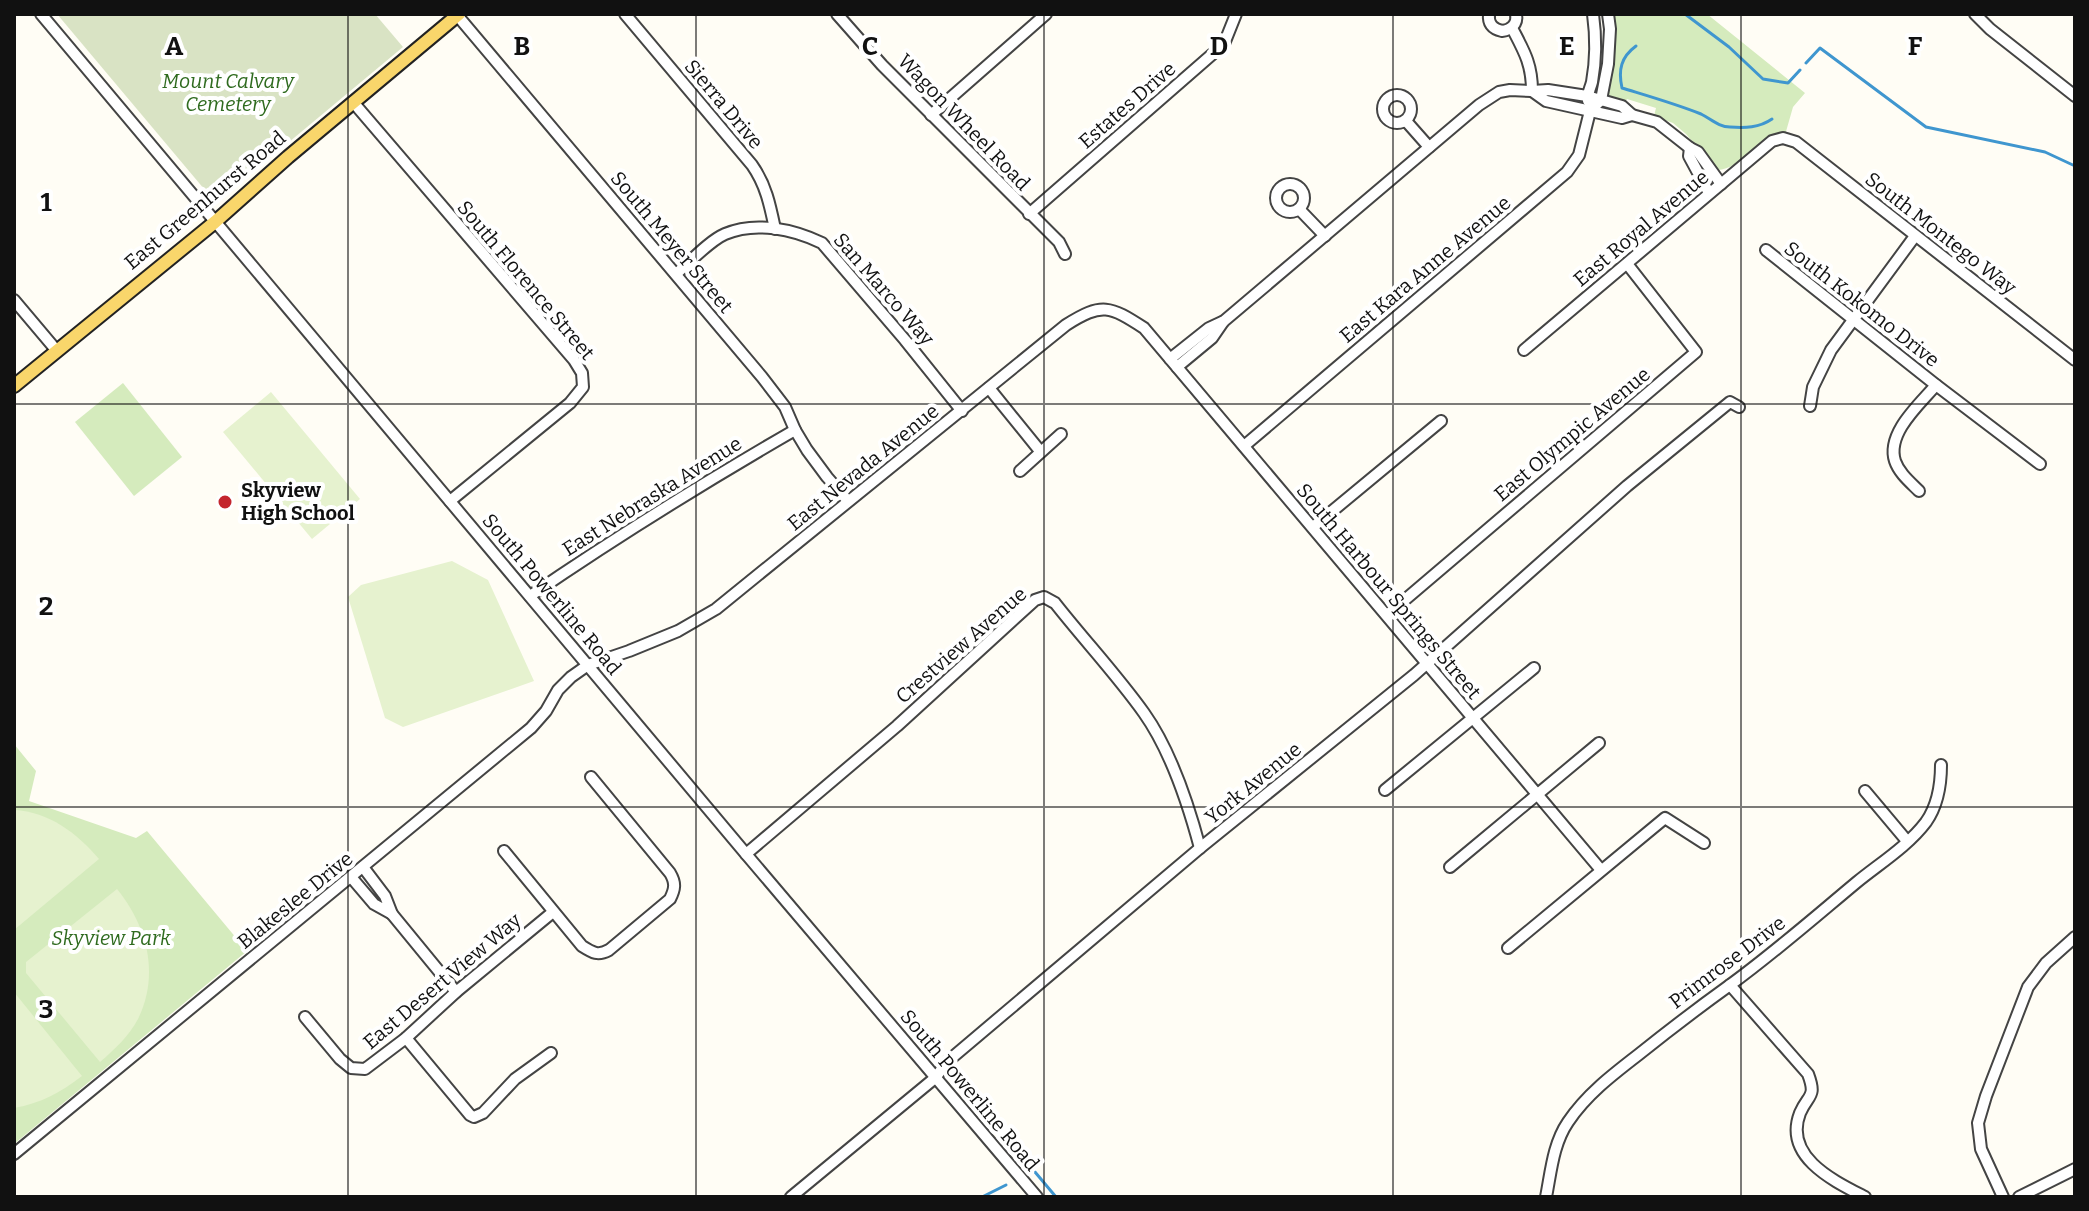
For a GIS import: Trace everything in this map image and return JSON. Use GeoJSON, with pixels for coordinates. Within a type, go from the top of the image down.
{"type":"FeatureCollection","features":[{"type":"Feature","properties":{"kind":"main road","name":"East Greenhurst Road"},"geometry":{"type":"LineString","coordinates":[[14,386],[215,222],[458,15]]}},
{"type":"Feature","properties":{"kind":"street","name":"South Powerline Road"},"geometry":{"type":"LineString","coordinates":[[41,14],[1037,1197]]}},
{"type":"Feature","properties":{"kind":"street","name":"Sierra Drive"},"geometry":{"type":"LineString","coordinates":[[625,14],[752,165],[769,199],[775,229]]}},
{"type":"Feature","properties":{"kind":"street","name":"Wagon Wheel Road"},"geometry":{"type":"LineString","coordinates":[[837,14],[882,65],[1059,242],[1065,254]]}},
{"type":"Feature","properties":{"kind":"street"},"geometry":{"type":"LineString","coordinates":[[931,115],[1046,14]]}},
{"type":"Feature","properties":{"kind":"street","name":"Estates Drive"},"geometry":{"type":"LineString","coordinates":[[1029,214],[1224,44],[1236,14]]}},
{"type":"Feature","properties":{"kind":"street"},"geometry":{"type":"LineString","coordinates":[[1489,14],[1489,22],[1502,31],[1512,28],[1516,14]]}},
{"type":"Feature","properties":{"kind":"street"},"geometry":{"type":"LineString","coordinates":[[1590,111],[1587,96],[1594,59],[1593,14]]}},
{"type":"Feature","properties":{"kind":"street"},"geometry":{"type":"LineString","coordinates":[[1590,111],[1601,100],[1608,64],[1608,14]]}},
{"type":"Feature","properties":{"kind":"street"},"geometry":{"type":"LineString","coordinates":[[1975,14],[2075,96]]}},
{"type":"Feature","properties":{"kind":"street","name":"South Meyer Street"},"geometry":{"type":"LineString","coordinates":[[458,15],[785,407],[795,430],[827,477],[848,501]]}},
{"type":"Feature","properties":{"kind":"street"},"geometry":{"type":"LineString","coordinates":[[1512,28],[1528,58],[1532,91]]}},
{"type":"Feature","properties":{"kind":"street"},"geometry":{"type":"LineString","coordinates":[[1174,363],[1212,338],[1224,321],[1479,105],[1499,92],[1548,90],[1622,106],[1632,115],[1657,122],[1698,152],[1721,184]]}},
{"type":"Feature","properties":{"kind":"street"},"geometry":{"type":"LineString","coordinates":[[1532,91],[1546,101],[1622,118],[1632,115]]}},
{"type":"Feature","properties":{"kind":"street","name":"South Florence Street"},"geometry":{"type":"LineString","coordinates":[[353,102],[582,373],[583,387],[570,403],[450,501]]}},
{"type":"Feature","properties":{"kind":"street","name":"East Kara Anne Avenue"},"geometry":{"type":"LineString","coordinates":[[1244,446],[1567,172],[1579,155],[1590,111]]}},
{"type":"Feature","properties":{"kind":"street"},"geometry":{"type":"LineString","coordinates":[[1406,121],[1429,147]]}},
{"type":"Feature","properties":{"kind":"street","name":"East Royal Avenue"},"geometry":{"type":"LineString","coordinates":[[1524,350],[1772,141],[1783,138]]}},
{"type":"Feature","properties":{"kind":"street","name":"South Montego Way"},"geometry":{"type":"LineString","coordinates":[[1783,138],[1796,142],[2075,360]]}},
{"type":"Feature","properties":{"kind":"street"},"geometry":{"type":"LineString","coordinates":[[1690,148],[1689,156],[1709,193]]}},
{"type":"Feature","properties":{"kind":"street"},"geometry":{"type":"LineString","coordinates":[[1299,209],[1325,236]]}},
{"type":"Feature","properties":{"kind":"street","name":"San Marco Way"},"geometry":{"type":"LineString","coordinates":[[676,274],[722,235],[744,228],[775,229],[804,235],[822,243],[962,411]]}},
{"type":"Feature","properties":{"kind":"street"},"geometry":{"type":"LineString","coordinates":[[1810,406],[1813,387],[1831,350],[1915,236]]}},
{"type":"Feature","properties":{"kind":"street","name":"South Kokomo Drive"},"geometry":{"type":"LineString","coordinates":[[1766,250],[2040,464]]}},
{"type":"Feature","properties":{"kind":"street","name":"East Olympic Avenue"},"geometry":{"type":"LineString","coordinates":[[1387,615],[1696,352],[1628,265]]}},
{"type":"Feature","properties":{"kind":"street"},"geometry":{"type":"LineString","coordinates":[[14,300],[57,351]]}},
{"type":"Feature","properties":{"kind":"street","name":"East Nevada Avenue"},"geometry":{"type":"LineString","coordinates":[[588,665],[678,631],[716,609],[1086,312],[1103,309],[1118,311],[1149,334]]}},
{"type":"Feature","properties":{"kind":"street","name":"South Harbour Springs Street"},"geometry":{"type":"LineString","coordinates":[[1149,334],[1601,870]]}},
{"type":"Feature","properties":{"kind":"street","name":"South Kokomo Drive"},"geometry":{"type":"LineString","coordinates":[[1919,491],[1900,471],[1895,460],[1896,437],[1936,385]]}},
{"type":"Feature","properties":{"kind":"street"},"geometry":{"type":"LineString","coordinates":[[989,388],[1040,451]]}},
{"type":"Feature","properties":{"kind":"street","name":"York Avenue"},"geometry":{"type":"LineString","coordinates":[[791,1197],[935,1078],[948,1061],[1200,848],[1428,664],[1627,486],[1730,402],[1739,407]]}},
{"type":"Feature","properties":{"kind":"street"},"geometry":{"type":"LineString","coordinates":[[1313,527],[1441,421]]}},
{"type":"Feature","properties":{"kind":"street","name":"East Nebraska Avenue"},"geometry":{"type":"LineString","coordinates":[[530,596],[717,474],[795,430]]}},
{"type":"Feature","properties":{"kind":"street"},"geometry":{"type":"LineString","coordinates":[[1020,471],[1061,434]]}},
{"type":"Feature","properties":{"kind":"street","name":"Crestview Avenue"},"geometry":{"type":"LineString","coordinates":[[746,854],[897,726],[1035,600],[1044,597],[1055,603],[1144,713],[1188,801],[1200,848]]}},
{"type":"Feature","properties":{"kind":"street","name":"Blakeslee Drive"},"geometry":{"type":"LineString","coordinates":[[14,1154],[531,728],[558,690],[588,665]]}},
{"type":"Feature","properties":{"kind":"street"},"geometry":{"type":"LineString","coordinates":[[1385,790],[1534,668]]}},
{"type":"Feature","properties":{"kind":"street"},"geometry":{"type":"LineString","coordinates":[[1450,867],[1599,743]]}},
{"type":"Feature","properties":{"kind":"street","name":"Primrose Drive"},"geometry":{"type":"LineString","coordinates":[[1546,1197],[1555,1150],[1566,1125],[1584,1101],[1695,1008],[1730,985],[1907,841],[1926,822],[1938,797],[1941,765]]}},
{"type":"Feature","properties":{"kind":"street"},"geometry":{"type":"LineString","coordinates":[[504,851],[582,946],[593,953],[601,954],[609,950],[670,899],[675,890],[675,881],[591,777]]}},
{"type":"Feature","properties":{"kind":"street"},"geometry":{"type":"LineString","coordinates":[[1865,791],[1907,841]]}},
{"type":"Feature","properties":{"kind":"street"},"geometry":{"type":"LineString","coordinates":[[1508,948],[1665,818],[1704,843]]}},
{"type":"Feature","properties":{"kind":"street"},"geometry":{"type":"LineString","coordinates":[[363,867],[385,896],[392,914],[456,992]]}},
{"type":"Feature","properties":{"kind":"street"},"geometry":{"type":"LineString","coordinates":[[351,877],[374,904],[392,914]]}},
{"type":"Feature","properties":{"kind":"street","name":"East Desert View Way"},"geometry":{"type":"LineString","coordinates":[[305,1017],[340,1059],[351,1068],[365,1069],[406,1038],[553,912]]}},
{"type":"Feature","properties":{"kind":"street"},"geometry":{"type":"LineString","coordinates":[[2003,1197],[1981,1149],[1978,1123],[2028,987],[2046,963],[2075,937]]}},
{"type":"Feature","properties":{"kind":"street"},"geometry":{"type":"LineString","coordinates":[[1730,985],[1808,1074],[1813,1087],[1809,1101],[1801,1110],[1796,1130],[1803,1151],[1818,1171],[1865,1197]]}},
{"type":"Feature","properties":{"kind":"street"},"geometry":{"type":"LineString","coordinates":[[406,1038],[474,1117],[483,1113],[515,1079],[551,1053]]}},
{"type":"Feature","properties":{"kind":"street"},"geometry":{"type":"LineString","coordinates":[[2019,1197],[2075,1169]]}},
{"type":"Feature","properties":{"kind":"green space","name":"Mount Calvary Cemetery"},"geometry":{"type":"Polygon","coordinates":[[[57,14],[375,14],[403,47],[222,198],[210,196],[57,14]]]}},
{"type":"Feature","properties":{"kind":"green space"},"geometry":{"type":"Polygon","coordinates":[[[1610,14],[1707,14],[1805,93],[1793,107],[1785,135],[1765,140],[1735,164],[1717,170],[1686,134],[1673,123],[1654,116],[1656,108],[1627,99],[1624,106],[1609,101],[1604,90],[1610,14]]]}},
{"type":"Feature","properties":{"kind":"green space"},"geometry":{"type":"Polygon","coordinates":[[[123,383],[182,457],[134,496],[75,422],[123,383]]]}},
{"type":"Feature","properties":{"kind":"green space"},"geometry":{"type":"Polygon","coordinates":[[[271,392],[360,499],[312,539],[223,432],[271,392]]]}},
{"type":"Feature","properties":{"kind":"green space"},"geometry":{"type":"Polygon","coordinates":[[[452,561],[488,580],[534,681],[403,727],[385,718],[348,597],[361,585],[452,561]]]}},
{"type":"Feature","properties":{"kind":"green space","name":"Skyview Park"},"geometry":{"type":"Polygon","coordinates":[[[14,744],[36,771],[29,801],[136,838],[147,831],[247,951],[14,1144],[14,744]]]}},
{"type":"Feature","properties":{"kind":"green space"},"geometry":{"type":"Polygon","coordinates":[[[14,810],[39,815],[61,826],[99,859],[14,930],[14,810]]]}},
{"type":"Feature","properties":{"kind":"green space"},"geometry":{"type":"Polygon","coordinates":[[[117,889],[143,935],[149,968],[148,985],[138,1019],[121,1042],[100,1062],[26,973],[26,962],[117,889]]]}},
{"type":"Feature","properties":{"kind":"green space"},"geometry":{"type":"Polygon","coordinates":[[[14,992],[82,1076],[50,1096],[14,1108],[14,992]]]}},
{"type":"Feature","properties":{"kind":"waterway"},"geometry":{"type":"LineString","coordinates":[[1685,14],[1729,47],[1763,79],[1788,83],[1800,70]]}},
{"type":"Feature","properties":{"kind":"waterway"},"geometry":{"type":"LineString","coordinates":[[1636,46],[1622,64],[1622,88],[1691,110],[1726,127],[1752,127],[1772,119]]}},
{"type":"Feature","properties":{"kind":"waterway"},"geometry":{"type":"LineString","coordinates":[[1806,63],[1820,48],[1926,127],[2045,152],[2075,166]]}},
{"type":"Feature","properties":{"kind":"waterway"},"geometry":{"type":"LineString","coordinates":[[1035,1172],[1056,1197]]}},
{"type":"Feature","properties":{"kind":"waterway"},"geometry":{"type":"LineString","coordinates":[[982,1197],[1006,1185]]}},
{"type":"Feature","properties":{"kind":"place","name":"Skyview High School"},"geometry":{"type":"Point","coordinates":[225,502]}}]}
